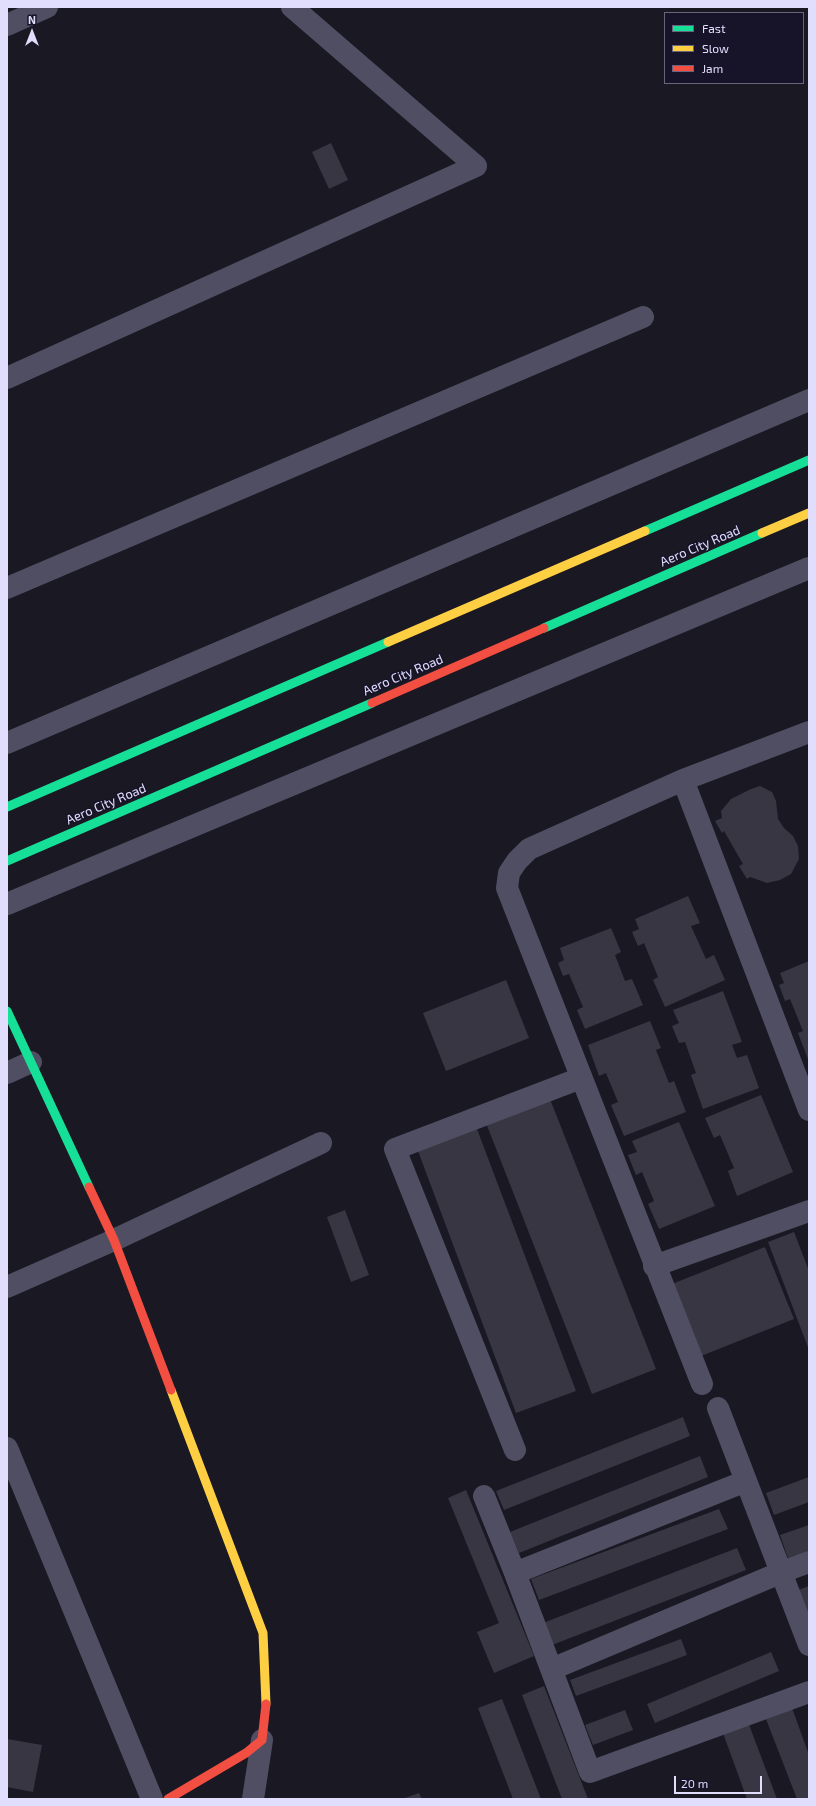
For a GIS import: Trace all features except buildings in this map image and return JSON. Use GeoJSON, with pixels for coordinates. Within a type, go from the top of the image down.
{"type":"FeatureCollection","features":[{"type":"Feature","properties":{"kind":"street"},"geometry":{"type":"LineString","coordinates":[[7,25],[47,7]]}},
{"type":"Feature","properties":{"kind":"street"},"geometry":{"type":"LineString","coordinates":[[7,378],[476,166],[292,7]]}},
{"type":"Feature","properties":{"kind":"street"},"geometry":{"type":"LineString","coordinates":[[7,588],[643,317]]}},
{"type":"Feature","properties":{"kind":"street"},"geometry":{"type":"LineString","coordinates":[[7,743],[809,400]]}},
{"type":"Feature","properties":{"kind":"street"},"geometry":{"type":"LineString","coordinates":[[7,807],[809,460]]}},
{"type":"Feature","properties":{"kind":"street","name":"Aero City Road"},"geometry":{"type":"LineString","coordinates":[[7,861],[809,513]]}},
{"type":"Feature","properties":{"kind":"street"},"geometry":{"type":"LineString","coordinates":[[7,904],[809,568]]}},
{"type":"Feature","properties":{"kind":"street"},"geometry":{"type":"LineString","coordinates":[[702,1384],[654,1266],[507,888],[509,873],[517,861],[529,849],[683,780],[809,732]]}},
{"type":"Feature","properties":{"kind":"street"},"geometry":{"type":"LineString","coordinates":[[683,780],[809,1110]]}},
{"type":"Feature","properties":{"kind":"street"},"geometry":{"type":"LineString","coordinates":[[7,1011],[114,1240],[263,1633],[266,1704],[253,1799]]}},
{"type":"Feature","properties":{"kind":"street"},"geometry":{"type":"LineString","coordinates":[[7,1073],[31,1062]]}},
{"type":"Feature","properties":{"kind":"street"},"geometry":{"type":"LineString","coordinates":[[515,1450],[395,1149],[581,1078]]}},
{"type":"Feature","properties":{"kind":"street"},"geometry":{"type":"LineString","coordinates":[[7,1287],[114,1240],[321,1143]]}},
{"type":"Feature","properties":{"kind":"street"},"geometry":{"type":"LineString","coordinates":[[654,1266],[809,1211]]}},
{"type":"Feature","properties":{"kind":"street"},"geometry":{"type":"LineString","coordinates":[[718,1408],[809,1645]]}},
{"type":"Feature","properties":{"kind":"street"},"geometry":{"type":"LineString","coordinates":[[7,1448],[152,1799]]}},
{"type":"Feature","properties":{"kind":"street"},"geometry":{"type":"LineString","coordinates":[[515,1573],[746,1481]]}},
{"type":"Feature","properties":{"kind":"street"},"geometry":{"type":"LineString","coordinates":[[484,1496],[552,1669],[590,1772],[809,1692]]}},
{"type":"Feature","properties":{"kind":"street"},"geometry":{"type":"LineString","coordinates":[[552,1669],[809,1562]]}},
{"type":"Feature","properties":{"kind":"street"},"geometry":{"type":"LineString","coordinates":[[168,1799],[246,1753],[262,1740]]}},
{"type":"Feature","properties":{"kind":"traffic: fast"},"geometry":{"type":"LineString","coordinates":[[645,531],[809,460]]}},
{"type":"Feature","properties":{"kind":"traffic: fast"},"geometry":{"type":"LineString","coordinates":[[544,628],[762,533]]}},
{"type":"Feature","properties":{"kind":"traffic: fast"},"geometry":{"type":"LineString","coordinates":[[7,807],[388,642]]}},
{"type":"Feature","properties":{"kind":"traffic: fast"},"geometry":{"type":"LineString","coordinates":[[7,861],[372,703]]}},
{"type":"Feature","properties":{"kind":"traffic: fast"},"geometry":{"type":"LineString","coordinates":[[7,1011],[89,1187]]}},
{"type":"Feature","properties":{"kind":"traffic: slow"},"geometry":{"type":"LineString","coordinates":[[762,533],[809,513]]}},
{"type":"Feature","properties":{"kind":"traffic: slow"},"geometry":{"type":"LineString","coordinates":[[388,642],[645,531]]}},
{"type":"Feature","properties":{"kind":"traffic: slow"},"geometry":{"type":"LineString","coordinates":[[171,1390],[263,1633],[266,1704]]}},
{"type":"Feature","properties":{"kind":"traffic: jam"},"geometry":{"type":"LineString","coordinates":[[372,703],[544,628]]}},
{"type":"Feature","properties":{"kind":"traffic: jam"},"geometry":{"type":"LineString","coordinates":[[89,1187],[114,1240],[171,1390]]}},
{"type":"Feature","properties":{"kind":"traffic: jam"},"geometry":{"type":"LineString","coordinates":[[168,1799],[246,1753],[262,1740],[266,1704]]}}]}
